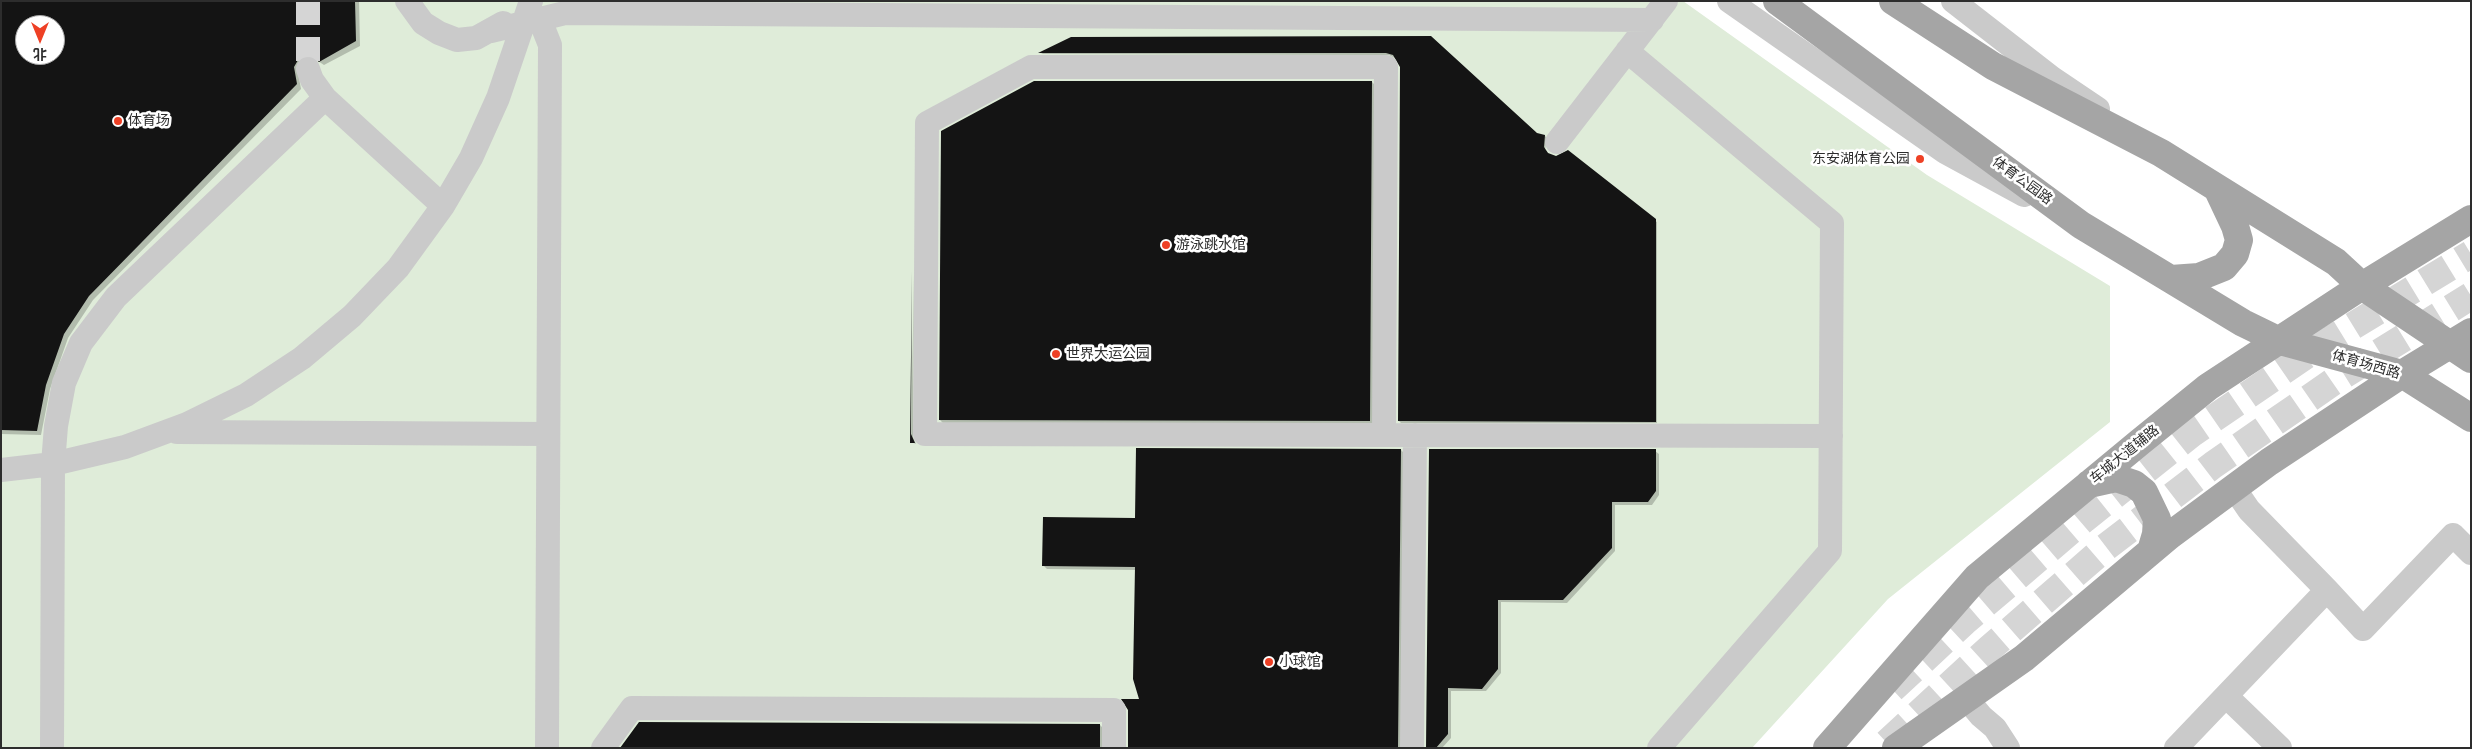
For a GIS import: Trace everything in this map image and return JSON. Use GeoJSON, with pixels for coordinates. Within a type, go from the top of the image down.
{"type":"FeatureCollection","features":[{"type":"Feature","properties":{"kind":"main road","name":"体育公园路"},"geometry":{"type":"LineString","coordinates":[[1778,1],[2081,225],[2243,323],[2280,341]]}},
{"type":"Feature","properties":{"kind":"main road"},"geometry":{"type":"LineString","coordinates":[[1893,1],[1993,66],[2161,153],[2336,262],[2362,286],[2464,346]]}},
{"type":"Feature","properties":{"kind":"main road"},"geometry":{"type":"LineString","coordinates":[[2171,279],[2199,277],[2224,267],[2235,254],[2239,240],[2235,226],[2217,189]]}},
{"type":"Feature","properties":{"kind":"main road","name":"车城大道辅路"},"geometry":{"type":"LineString","coordinates":[[1827,748],[1977,577],[2089,484],[2208,388],[2362,286],[2471,219]]}},
{"type":"Feature","properties":{"kind":"main road","name":"体育场西路"},"geometry":{"type":"LineString","coordinates":[[2280,341],[2402,374],[2471,418]]}},
{"type":"Feature","properties":{"kind":"main road"},"geometry":{"type":"LineString","coordinates":[[1896,748],[2024,658],[2151,551],[2234,488],[2402,374],[2464,346]]}},
{"type":"Feature","properties":{"kind":"main road"},"geometry":{"type":"LineString","coordinates":[[2089,484],[2116,478],[2134,484],[2144,492],[2157,519],[2156,534],[2151,551]]}},
{"type":"Feature","properties":{"kind":"street"},"geometry":{"type":"LineString","coordinates":[[407,1],[423,23],[439,33],[457,40],[476,38],[529,12],[1659,10]]}},
{"type":"Feature","properties":{"kind":"street"},"geometry":{"type":"LineString","coordinates":[[1729,1],[1945,152],[2081,225]]}},
{"type":"Feature","properties":{"kind":"street"},"geometry":{"type":"LineString","coordinates":[[1953,1],[2052,78],[2161,153]]}},
{"type":"Feature","properties":{"kind":"street"},"geometry":{"type":"LineString","coordinates":[[1557,142],[1659,10]]}},
{"type":"Feature","properties":{"kind":"street"},"geometry":{"type":"LineString","coordinates":[[1,470],[53,464],[125,447],[187,424],[246,394],[302,358],[352,316],[398,268],[443,206],[471,158],[498,98],[512,52],[529,12]]}},
{"type":"Feature","properties":{"kind":"street"},"geometry":{"type":"LineString","coordinates":[[529,12],[550,45],[547,748]]}},
{"type":"Feature","properties":{"kind":"street"},"geometry":{"type":"LineString","coordinates":[[491,31],[508,34],[512,40],[512,52]]}},
{"type":"Feature","properties":{"kind":"street"},"geometry":{"type":"LineString","coordinates":[[1627,51],[1832,223],[1830,551],[1659,748]]}},
{"type":"Feature","properties":{"kind":"street"},"geometry":{"type":"LineString","coordinates":[[1384,435],[1386,67],[1031,67],[927,123],[925,434],[1830,436]]}},
{"type":"Feature","properties":{"kind":"street"},"geometry":{"type":"LineString","coordinates":[[308,69],[312,80],[325,98],[443,206]]}},
{"type":"Feature","properties":{"kind":"street"},"geometry":{"type":"LineString","coordinates":[[52,748],[53,464],[56,426],[64,383],[81,343],[116,297],[325,98]]}},
{"type":"Feature","properties":{"kind":"street"},"geometry":{"type":"LineString","coordinates":[[168,431],[548,434]]}},
{"type":"Feature","properties":{"kind":"street"},"geometry":{"type":"LineString","coordinates":[[1412,748],[1415,435]]}},
{"type":"Feature","properties":{"kind":"street"},"geometry":{"type":"LineString","coordinates":[[2234,488],[2249,510],[2363,629],[2452,535],[2471,553]]}},
{"type":"Feature","properties":{"kind":"street"},"geometry":{"type":"LineString","coordinates":[[2176,748],[2327,590]]}},
{"type":"Feature","properties":{"kind":"street"},"geometry":{"type":"LineString","coordinates":[[2226,696],[2280,748]]}},
{"type":"Feature","properties":{"kind":"street"},"geometry":{"type":"LineString","coordinates":[[1966,698],[1980,716],[1995,728],[2008,748]]}},
{"type":"Feature","properties":{"kind":"street"},"geometry":{"type":"LineString","coordinates":[[603,748],[632,708],[1114,710],[1114,748]]}},
{"type":"Feature","properties":{"kind":"green space","name":"世界大运公园"},"geometry":{"type":"Polygon","coordinates":[[[1,1],[1683,1],[1927,175],[2110,286],[2110,422],[1888,599],[1752,748],[1,748],[1,1]]]}},
{"type":"Feature","properties":{"kind":"building","name":"体育场"},"geometry":{"type":"Polygon","coordinates":[[[1,1],[355,1],[356,41],[319,62],[310,55],[298,60],[294,67],[297,84],[89,296],[64,334],[46,385],[37,431],[1,430],[1,1]]]}},
{"type":"Feature","properties":{"kind":"building"},"geometry":{"type":"Polygon","coordinates":[[[1431,36],[1537,133],[1545,135],[1544,147],[1548,153],[1556,156],[1568,150],[1656,219],[1656,422],[1398,421],[1400,67],[1393,55],[1386,53],[1038,53],[1071,37],[1431,36]]]}},
{"type":"Feature","properties":{"kind":"building","name":"游泳跳水馆"},"geometry":{"type":"Polygon","coordinates":[[[1034,81],[1372,81],[1370,421],[939,420],[941,131],[1034,81]]]}},
{"type":"Feature","properties":{"kind":"building"},"geometry":{"type":"Polygon","coordinates":[[[912,271],[911,434],[915,443],[910,443],[912,271]]]}},
{"type":"Feature","properties":{"kind":"building"},"geometry":{"type":"Polygon","coordinates":[[[1136,448],[1401,449],[1398,748],[1128,748],[1128,710],[1121,699],[1139,699],[1133,679],[1135,567],[1042,566],[1043,517],[1135,518],[1136,448]]]}},
{"type":"Feature","properties":{"kind":"building"},"geometry":{"type":"Polygon","coordinates":[[[1429,449],[1656,449],[1656,491],[1648,502],[1612,502],[1612,548],[1563,600],[1498,600],[1498,669],[1482,689],[1448,688],[1448,734],[1436,748],[1426,748],[1429,449]]]}},
{"type":"Feature","properties":{"kind":"building"},"geometry":{"type":"Polygon","coordinates":[[[639,722],[1100,724],[1100,748],[620,748],[639,722]]]}},
{"type":"Feature","properties":{"kind":"tunnel"},"geometry":{"type":"LineString","coordinates":[[308,1],[308,69]]}},
{"type":"Feature","properties":{"kind":"tunnel"},"geometry":{"type":"LineString","coordinates":[[1892,689],[1964,622],[2084,519],[2191,434],[2315,349],[2471,254]]}},
{"type":"Feature","properties":{"kind":"tunnel"},"geometry":{"type":"LineString","coordinates":[[1887,743],[1989,649],[2106,547],[2213,465],[2337,379],[2471,296]]}},
{"type":"Feature","properties":{"kind":"place","name":"体育场"},"geometry":{"type":"Point","coordinates":[118,121]}},
{"type":"Feature","properties":{"kind":"place","name":"东安湖体育公园"},"geometry":{"type":"Point","coordinates":[1920,159]}},
{"type":"Feature","properties":{"kind":"place","name":"游泳跳水馆"},"geometry":{"type":"Point","coordinates":[1166,245]}},
{"type":"Feature","properties":{"kind":"place","name":"世界大运公园"},"geometry":{"type":"Point","coordinates":[1056,354]}},
{"type":"Feature","properties":{"kind":"place","name":"小球馆"},"geometry":{"type":"Point","coordinates":[1269,662]}}]}
